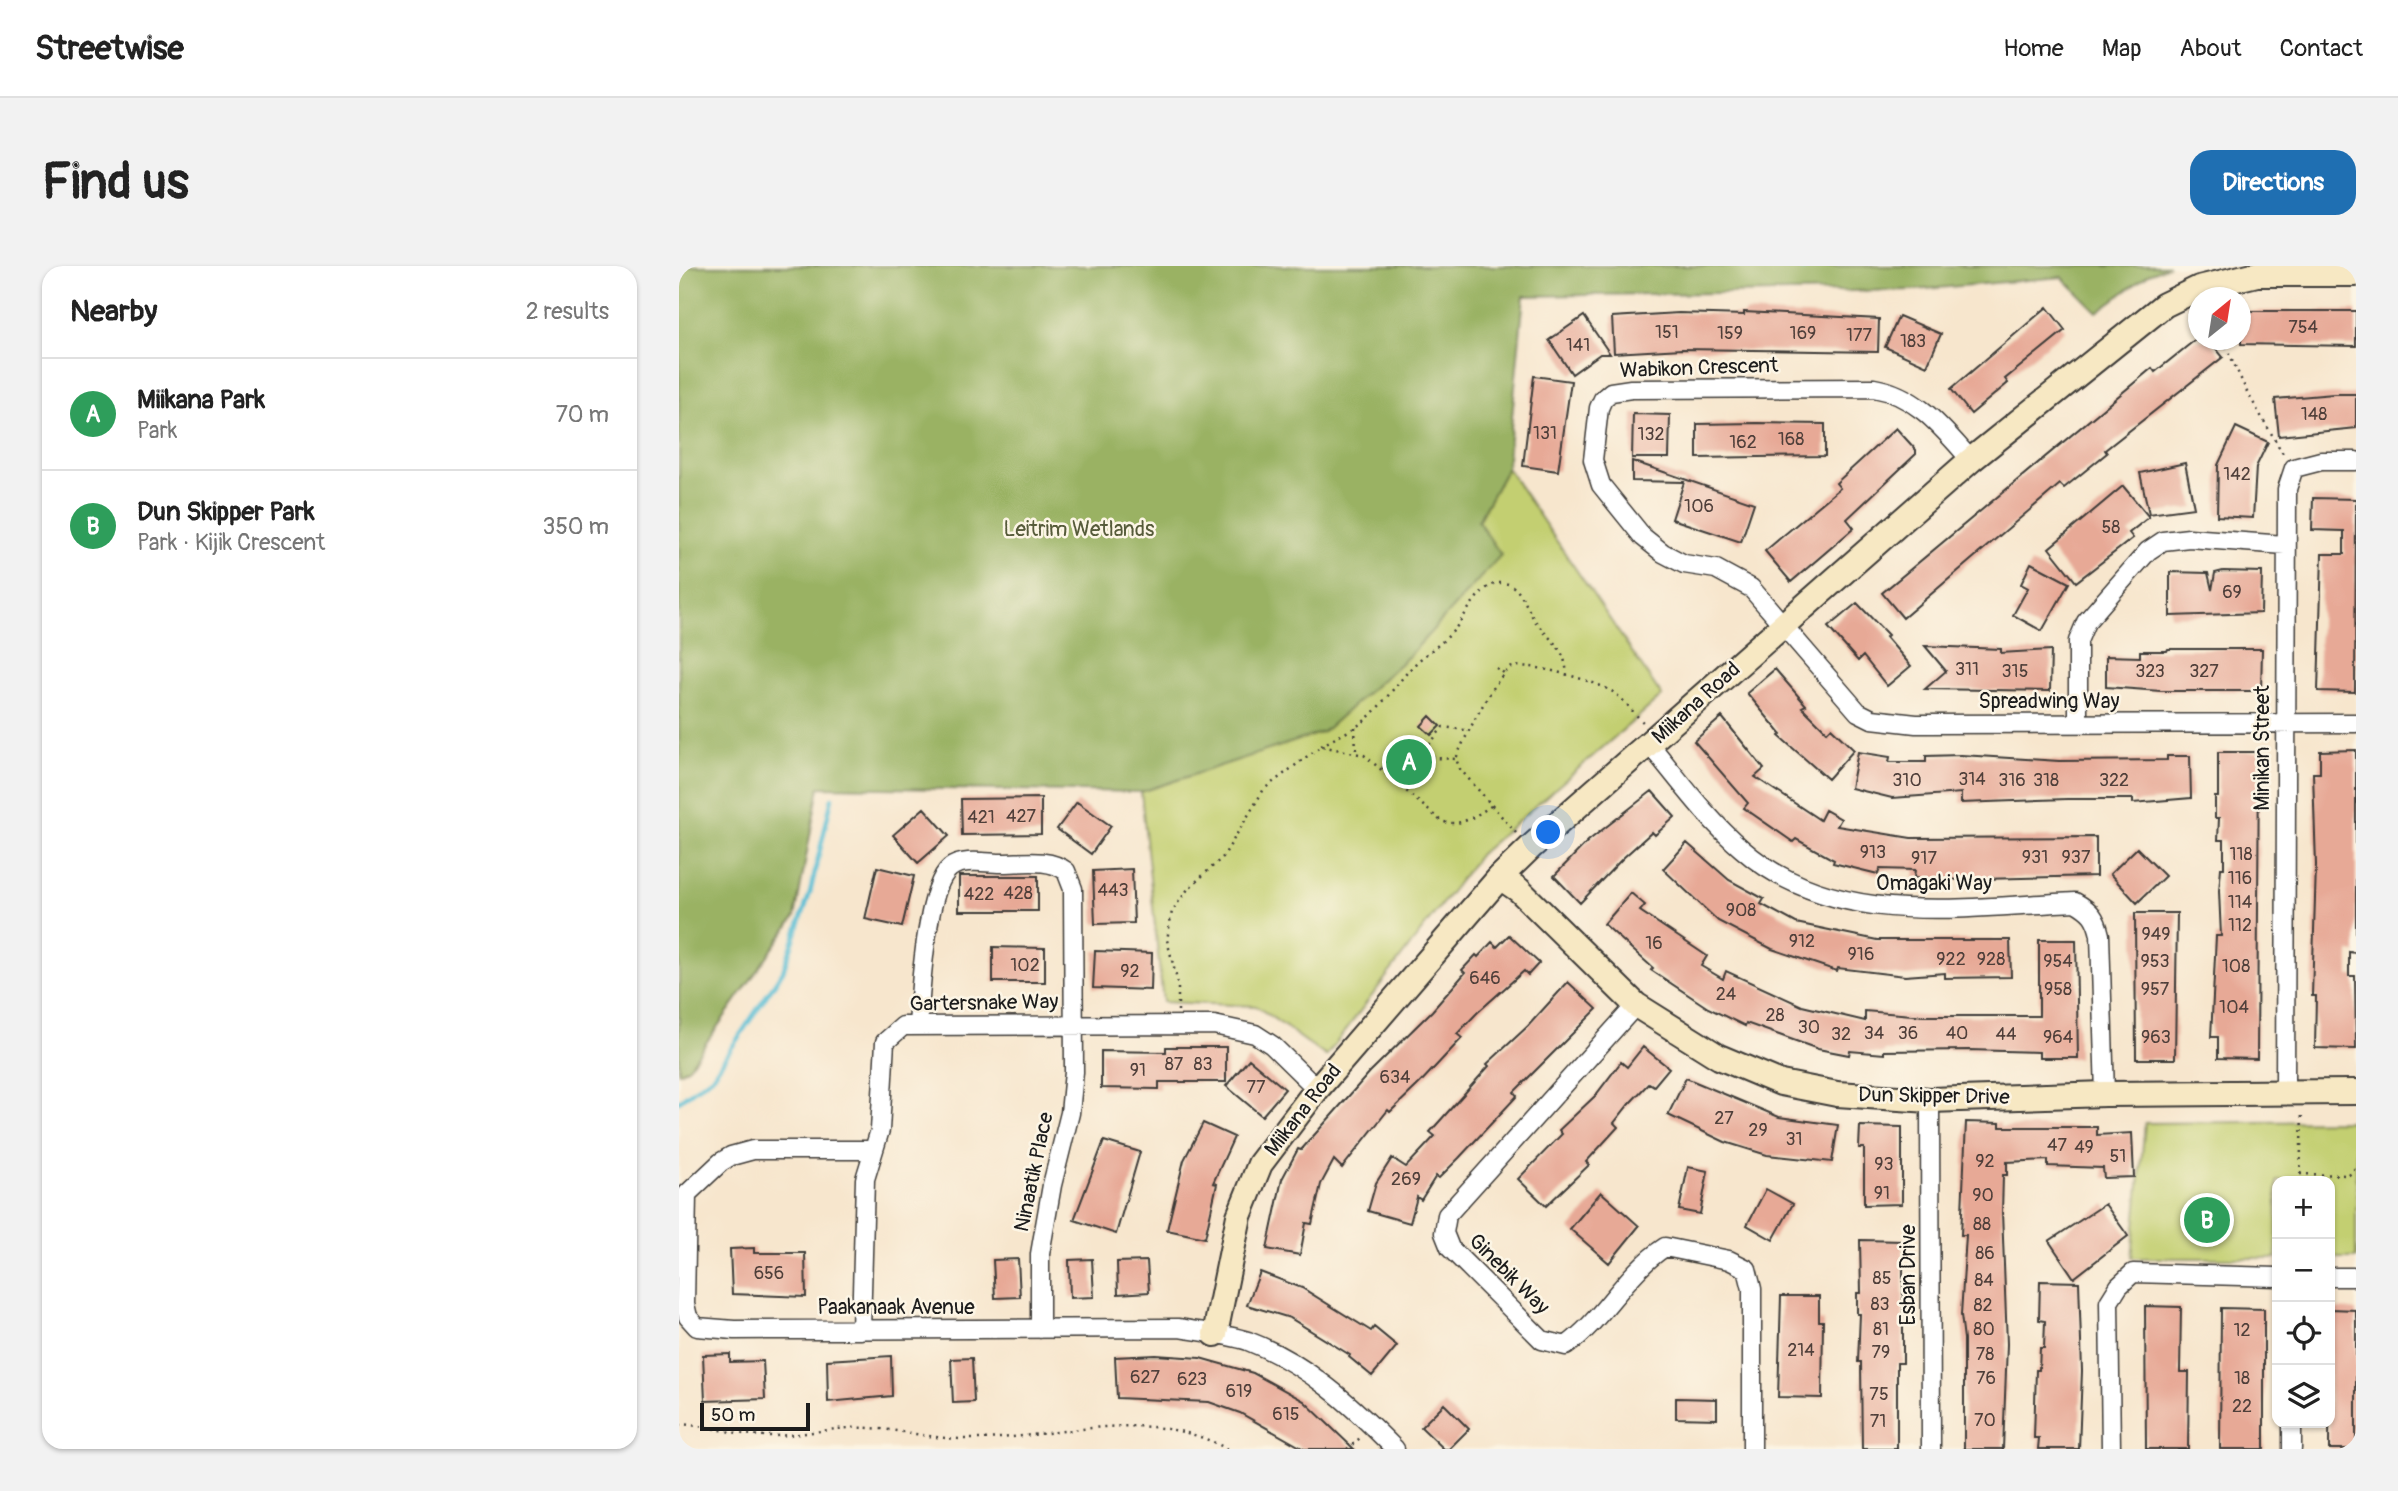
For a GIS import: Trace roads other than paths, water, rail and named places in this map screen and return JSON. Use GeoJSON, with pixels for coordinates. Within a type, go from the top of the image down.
{"type":"FeatureCollection","features":[{"type":"Feature","properties":{"kind":"street","name":"Miikana Road"},"geometry":{"type":"LineString","coordinates":[[1215,1334],[1233,1241],[1246,1192],[1279,1135],[1500,877],[1532,846],[1971,460],[2164,304],[2199,288],[2257,274],[2356,274]]}},
{"type":"Feature","properties":{"kind":"street","name":"Wabikon Crescent"},"geometry":{"type":"LineString","coordinates":[[1782,627],[1762,598],[1737,578],[1716,569],[1684,564],[1663,553],[1643,537],[1601,485],[1593,460],[1603,399],[1611,392],[1631,389],[1874,388],[1893,391],[1924,410],[1971,460]]}},
{"type":"Feature","properties":{"kind":"street","name":"Minikan Street"},"geometry":{"type":"LineString","coordinates":[[2294,1092],[2284,722],[2287,489],[2294,468],[2321,461],[2356,461]]}},
{"type":"Feature","properties":{"kind":"street"},"geometry":{"type":"LineString","coordinates":[[2078,723],[2078,641],[2086,622],[2148,551],[2163,541],[2189,538],[2285,545]]}},
{"type":"Feature","properties":{"kind":"street","name":"Spreadwing Way"},"geometry":{"type":"LineString","coordinates":[[1782,627],[1858,712],[1872,719],[1916,724],[2356,723]]}},
{"type":"Feature","properties":{"kind":"street","name":"Omagaki Way"},"geometry":{"type":"LineString","coordinates":[[1654,741],[1710,818],[1742,849],[1810,890],[1872,907],[1907,909],[2075,902],[2089,909],[2096,919],[2099,935],[2105,1094]]}},
{"type":"Feature","properties":{"kind":"street","name":"Ninaatik Place"},"geometry":{"type":"LineString","coordinates":[[918,1026],[920,971],[939,884],[951,867],[965,863],[1052,863],[1069,875],[1073,889],[1075,1072],[1070,1113],[1052,1185],[1040,1254],[1040,1329]]}},
{"type":"Feature","properties":{"kind":"street","name":"Dun Skipper Drive"},"geometry":{"type":"LineString","coordinates":[[1500,877],[1519,890],[1636,1005],[1719,1057],[1781,1083],[1837,1094],[1930,1100],[2105,1094],[2356,1092]]}},
{"type":"Feature","properties":{"kind":"street","name":"Ginebik Way"},"geometry":{"type":"LineString","coordinates":[[1636,1005],[1447,1215],[1444,1233],[1450,1248],[1542,1340],[1566,1346],[1580,1336],[1649,1258],[1665,1247],[1729,1260],[1747,1269],[1752,1289],[1752,1449]]}},
{"type":"Feature","properties":{"kind":"street","name":"Gartersnake Way"},"geometry":{"type":"LineString","coordinates":[[861,1330],[861,1239],[865,1179],[871,1150],[880,1130],[885,1042],[903,1026],[1075,1023],[1214,1025],[1255,1034],[1272,1045],[1317,1089]]}},
{"type":"Feature","properties":{"kind":"street","name":"Esban Drive"},"geometry":{"type":"LineString","coordinates":[[1930,1100],[1931,1449]]}},
{"type":"Feature","properties":{"kind":"street","name":"Paakanaak Avenue"},"geometry":{"type":"LineString","coordinates":[[871,1150],[753,1150],[731,1156],[690,1189],[685,1205],[685,1304],[688,1317],[697,1327],[734,1330],[1179,1328],[1215,1334],[1246,1341],[1304,1369],[1395,1449]]}},
{"type":"Feature","properties":{"kind":"street"},"geometry":{"type":"LineString","coordinates":[[2111,1449],[2109,1302],[2119,1286],[2133,1273],[2272,1278]]}},
{"type":"Feature","properties":{"kind":"street"},"geometry":{"type":"LineString","coordinates":[[2335,1277],[2356,1277]]}},
{"type":"Feature","properties":{"kind":"street"},"geometry":{"type":"LineString","coordinates":[[2292,1428],[2292,1449]]}},
{"type":"Feature","properties":{"kind":"waterway"},"geometry":{"type":"LineString","coordinates":[[679,1101],[712,1077],[783,971],[810,893],[832,798]]}},
{"type":"Feature","properties":{"kind":"place","name":"Miikana Park"},"geometry":{"type":"Point","coordinates":[1409,762]}},
{"type":"Feature","properties":{"kind":"place","name":"Dun Skipper Park"},"geometry":{"type":"Point","coordinates":[2207,1220]}},
{"type":"Feature","properties":{"kind":"park label","name":"Leitrim Wetlands"},"geometry":{"type":"Point","coordinates":[1079,529]}}]}
